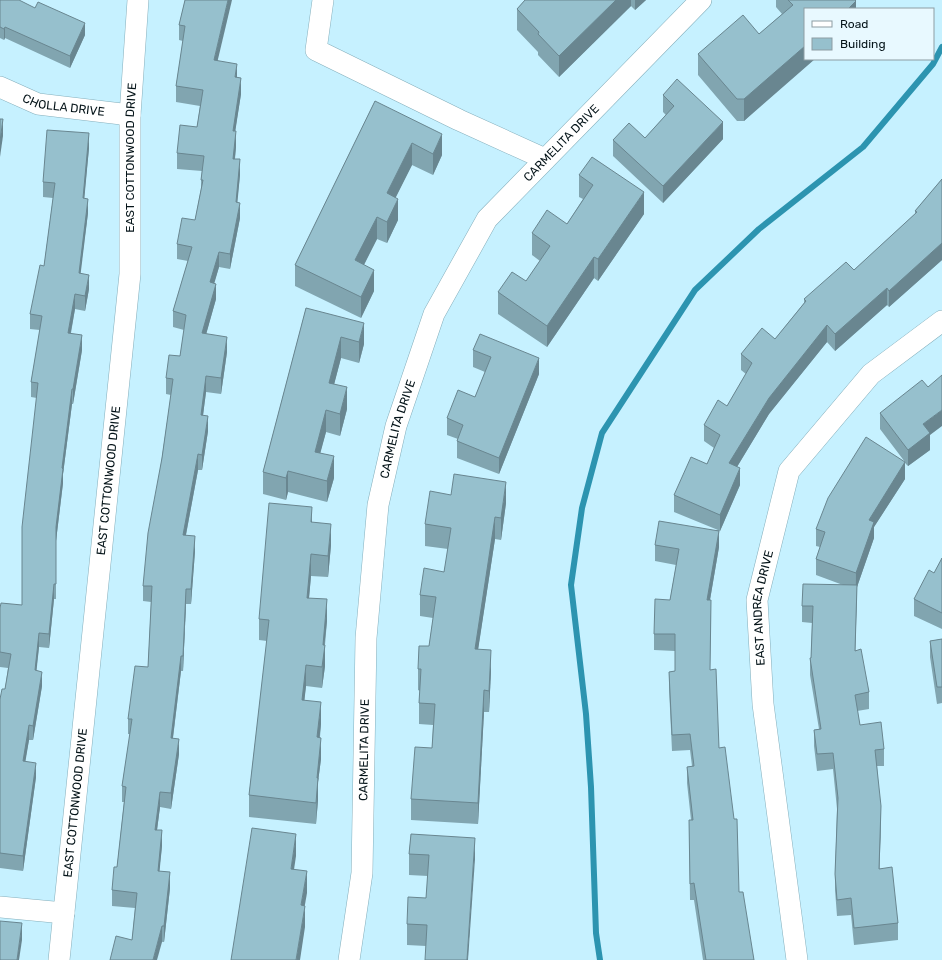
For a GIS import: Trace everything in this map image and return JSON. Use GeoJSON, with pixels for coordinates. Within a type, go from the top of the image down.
{"type":"FeatureCollection","features":[{"type":"Feature","properties":{"kind":"street","name":"EAST COTTONWOOD DRIVE"},"geometry":{"type":"LineString","coordinates":[[59,960],[130,274],[130,114],[138,0]]}},
{"type":"Feature","properties":{"kind":"street"},"geometry":{"type":"LineString","coordinates":[[322,0],[316,50],[459,120],[545,159]]}},
{"type":"Feature","properties":{"kind":"street","name":"CARMELITA DRIVE"},"geometry":{"type":"LineString","coordinates":[[349,960],[362,873],[366,638],[378,505],[396,426],[434,314],[487,219],[701,0]]}},
{"type":"Feature","properties":{"kind":"street","name":"CHOLLA DRIVE"},"geometry":{"type":"LineString","coordinates":[[0,87],[38,104],[130,114]]}},
{"type":"Feature","properties":{"kind":"street","name":"EAST ANDREA DRIVE"},"geometry":{"type":"LineString","coordinates":[[797,960],[763,704],[757,600],[789,471],[871,374],[942,322]]}},
{"type":"Feature","properties":{"kind":"street"},"geometry":{"type":"LineString","coordinates":[[0,907],[64,913]]}},
{"type":"Feature","properties":{"kind":"building"},"geometry":{"type":"Polygon","coordinates":[[[0,0],[19,0],[35,8],[38,2],[85,23],[70,56],[5,27],[4,29],[0,27],[0,0]]]}},
{"type":"Feature","properties":{"kind":"building"},"geometry":{"type":"Polygon","coordinates":[[[185,0],[228,0],[214,60],[237,64],[235,77],[241,78],[233,131],[236,131],[233,159],[240,159],[236,202],[240,203],[230,254],[219,252],[210,282],[216,284],[202,333],[227,337],[221,378],[206,376],[201,415],[208,416],[202,455],[198,454],[183,535],[195,536],[191,589],[186,589],[183,656],[181,656],[171,738],[179,739],[171,793],[160,792],[155,830],[162,830],[158,871],[170,872],[164,926],[162,926],[153,960],[110,960],[116,936],[132,940],[137,893],[112,890],[114,867],[117,867],[126,787],[122,786],[132,719],[128,719],[135,666],[148,667],[152,586],[143,586],[148,533],[162,458],[173,379],[166,378],[169,355],[180,356],[186,315],[173,311],[192,247],[177,244],[182,218],[195,220],[203,180],[201,180],[204,156],[177,153],[180,125],[197,127],[203,90],[176,86],[185,26],[179,25],[185,0]]]}},
{"type":"Feature","properties":{"kind":"building"},"geometry":{"type":"Polygon","coordinates":[[[525,0],[616,0],[559,56],[517,9],[525,0]]]}},
{"type":"Feature","properties":{"kind":"building"},"geometry":{"type":"Polygon","coordinates":[[[788,0],[856,1],[849,8],[804,8],[804,47],[744,99],[737,99],[698,54],[743,15],[759,34],[793,5],[788,0]]]}},
{"type":"Feature","properties":{"kind":"building"},"geometry":{"type":"Polygon","coordinates":[[[677,79],[723,122],[663,186],[613,140],[629,123],[645,138],[674,106],[663,95],[677,79]]]}},
{"type":"Feature","properties":{"kind":"building"},"geometry":{"type":"Polygon","coordinates":[[[375,101],[442,134],[433,154],[412,143],[387,193],[398,199],[387,222],[377,217],[355,260],[374,270],[361,297],[295,265],[375,101]]]}},
{"type":"Feature","properties":{"kind":"building"},"geometry":{"type":"Polygon","coordinates":[[[0,119],[3,119],[0,141],[0,119]]]}},
{"type":"Feature","properties":{"kind":"building"},"geometry":{"type":"Polygon","coordinates":[[[47,130],[89,133],[83,198],[88,199],[79,273],[89,275],[85,296],[75,294],[68,333],[82,335],[72,389],[62,468],[56,527],[56,584],[54,584],[49,634],[39,633],[35,670],[42,672],[33,726],[29,725],[23,761],[36,763],[23,856],[0,853],[0,699],[2,689],[5,689],[11,654],[0,652],[0,608],[1,603],[22,605],[22,527],[38,383],[31,382],[42,316],[30,314],[40,265],[44,266],[55,183],[43,182],[47,130]]]}},
{"type":"Feature","properties":{"kind":"building"},"geometry":{"type":"Polygon","coordinates":[[[592,157],[644,192],[598,259],[594,257],[547,326],[498,292],[512,272],[526,281],[550,246],[532,233],[547,210],[567,224],[593,185],[579,175],[592,157]]]}},
{"type":"Feature","properties":{"kind":"building"},"geometry":{"type":"Polygon","coordinates":[[[942,179],[942,243],[889,291],[887,288],[835,334],[827,325],[769,398],[729,463],[740,468],[720,515],[674,495],[691,457],[707,464],[720,435],[704,425],[718,400],[727,406],[752,363],[741,354],[762,328],[775,339],[806,301],[804,299],[846,262],[854,270],[917,212],[915,211],[942,179]]]}},
{"type":"Feature","properties":{"kind":"building"},"geometry":{"type":"Polygon","coordinates":[[[306,308],[364,323],[359,342],[341,337],[329,383],[347,387],[340,414],[326,410],[315,452],[334,456],[327,481],[288,471],[286,478],[263,472],[306,308]]]}},
{"type":"Feature","properties":{"kind":"building"},"geometry":{"type":"Polygon","coordinates":[[[480,334],[539,358],[499,458],[457,441],[463,425],[447,418],[458,390],[475,397],[491,357],[473,350],[480,334]]]}},
{"type":"Feature","properties":{"kind":"building"},"geometry":{"type":"Polygon","coordinates":[[[942,375],[942,410],[923,424],[930,433],[908,450],[880,413],[922,380],[928,387],[942,375]]]}},
{"type":"Feature","properties":{"kind":"building"},"geometry":{"type":"Polygon","coordinates":[[[866,437],[905,462],[869,520],[874,522],[856,573],[816,559],[825,532],[816,529],[828,498],[866,437]]]}},
{"type":"Feature","properties":{"kind":"building"},"geometry":{"type":"Polygon","coordinates":[[[454,474],[506,482],[501,518],[495,517],[475,649],[491,650],[489,691],[484,690],[478,803],[411,799],[415,747],[432,748],[435,704],[419,703],[421,669],[418,669],[419,646],[429,646],[436,597],[420,595],[424,568],[444,572],[451,528],[425,524],[430,491],[451,495],[454,474]]]}},
{"type":"Feature","properties":{"kind":"building"},"geometry":{"type":"Polygon","coordinates":[[[269,503],[312,507],[311,522],[331,524],[328,556],[311,554],[307,598],[327,599],[323,645],[325,645],[322,667],[306,665],[302,700],[321,702],[317,737],[321,738],[316,803],[249,795],[269,620],[259,619],[269,503]]]}},
{"type":"Feature","properties":{"kind":"building"},"geometry":{"type":"Polygon","coordinates":[[[659,521],[719,531],[707,600],[711,600],[710,670],[716,669],[719,748],[725,747],[734,819],[737,819],[739,892],[743,892],[754,960],[706,960],[694,883],[690,884],[689,820],[693,820],[687,767],[694,766],[690,734],[672,735],[669,672],[675,671],[675,634],[654,634],[655,599],[670,600],[679,549],[655,545],[659,521]]]}},
{"type":"Feature","properties":{"kind":"building"},"geometry":{"type":"Polygon","coordinates":[[[942,558],[942,613],[914,599],[929,570],[934,573],[942,558]]]}},
{"type":"Feature","properties":{"kind":"building"},"geometry":{"type":"Polygon","coordinates":[[[803,584],[857,585],[855,651],[861,649],[869,692],[855,695],[860,725],[881,722],[884,749],[875,750],[881,806],[879,869],[892,867],[898,923],[854,928],[851,898],[837,900],[835,874],[838,798],[833,753],[817,754],[814,730],[821,729],[810,658],[813,606],[802,606],[803,584]]]}},
{"type":"Feature","properties":{"kind":"building"},"geometry":{"type":"Polygon","coordinates":[[[942,639],[942,687],[937,687],[930,641],[942,639]]]}},
{"type":"Feature","properties":{"kind":"building"},"geometry":{"type":"Polygon","coordinates":[[[252,828],[296,834],[291,869],[307,871],[301,905],[305,906],[296,960],[231,960],[252,828]]]}},
{"type":"Feature","properties":{"kind":"building"},"geometry":{"type":"Polygon","coordinates":[[[411,834],[475,838],[467,960],[425,960],[427,925],[407,924],[408,897],[426,898],[429,855],[409,854],[411,834]]]}},
{"type":"Feature","properties":{"kind":"building"},"geometry":{"type":"Polygon","coordinates":[[[0,921],[22,923],[17,960],[0,960],[0,921]]]}},
{"type":"Feature","properties":{"kind":"waterway"},"geometry":{"type":"LineString","coordinates":[[600,960],[596,933],[591,787],[586,714],[571,585],[582,508],[602,433],[695,290],[759,229],[863,147],[933,64],[942,47]]}}]}
